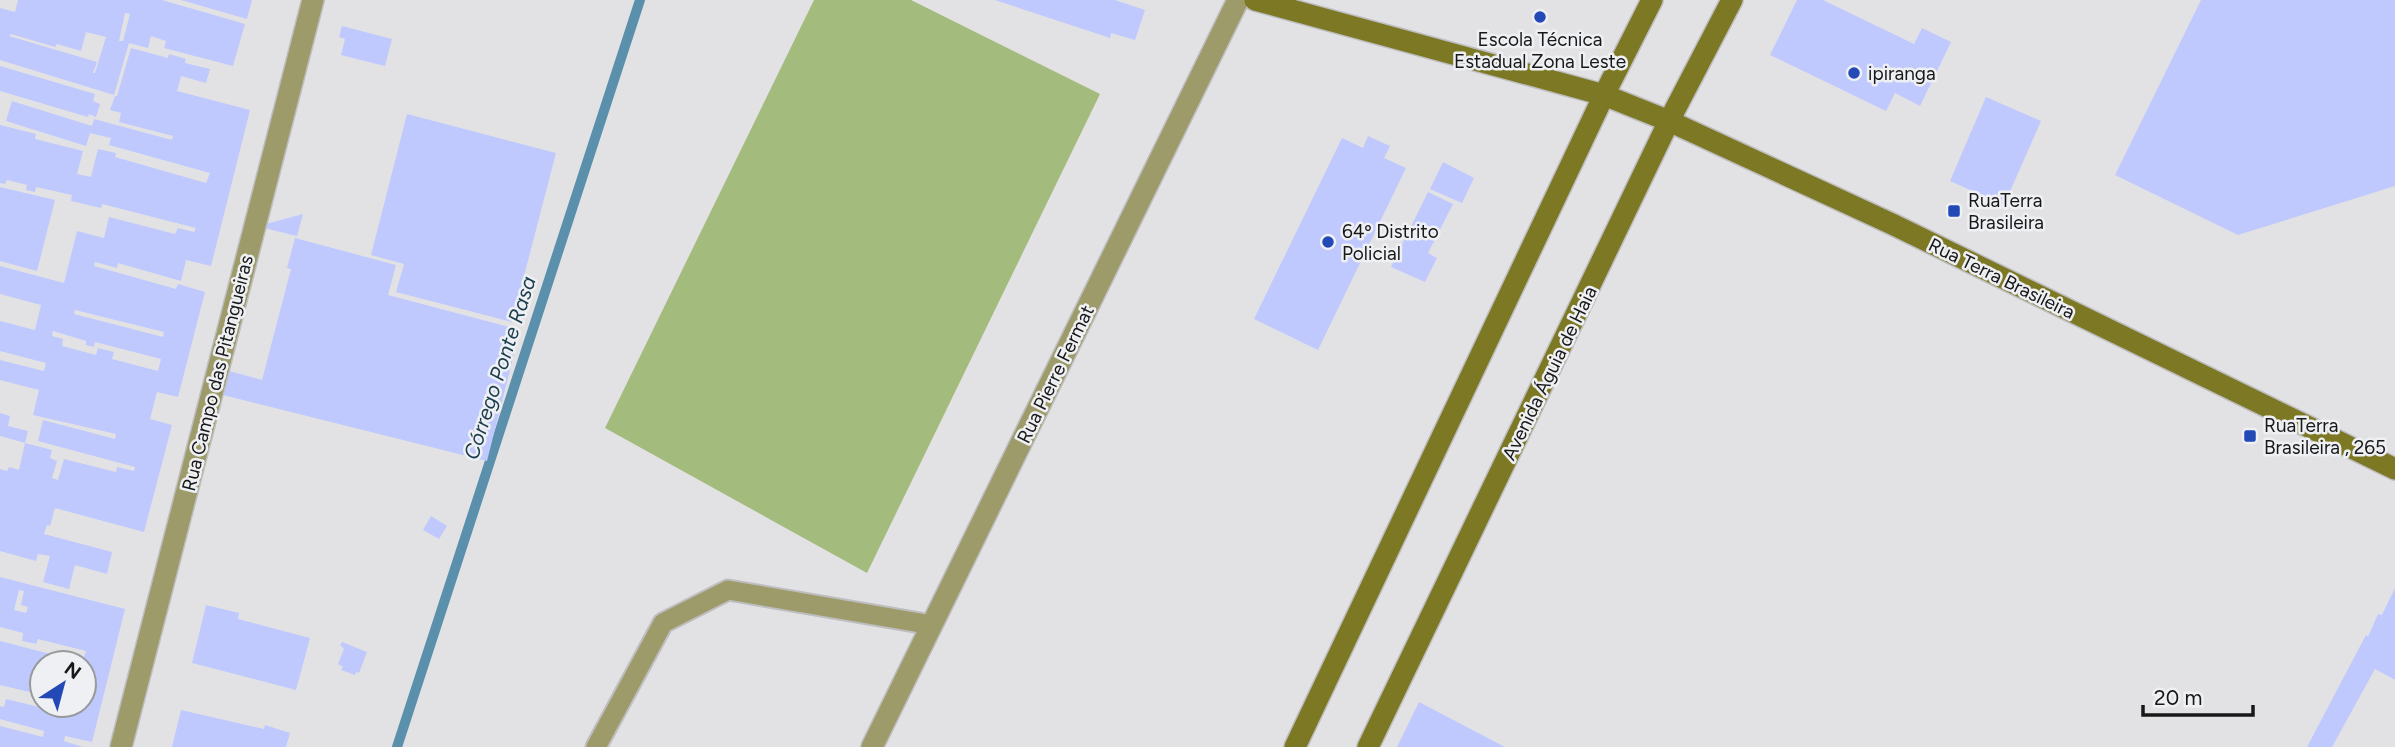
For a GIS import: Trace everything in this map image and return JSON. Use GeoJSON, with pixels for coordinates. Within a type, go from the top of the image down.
{"type":"FeatureCollection","features":[{"type":"Feature","properties":{"kind":"main road","name":"Rua Terra Brasileira"},"geometry":{"type":"LineString","coordinates":[[1255,0],[1604,95],[1669,121],[1892,224],[2395,469]]}},
{"type":"Feature","properties":{"kind":"main road"},"geometry":{"type":"LineString","coordinates":[[1295,747],[1604,95],[1652,0]]}},
{"type":"Feature","properties":{"kind":"main road","name":"Avenida Águia de Haia"},"geometry":{"type":"LineString","coordinates":[[1368,747],[1669,121],[1732,0]]}},
{"type":"Feature","properties":{"kind":"street","name":"Rua Campo das Pitangueiras"},"geometry":{"type":"LineString","coordinates":[[121,747],[313,0]]}},
{"type":"Feature","properties":{"kind":"street","name":"Rua Pierre Fermat"},"geometry":{"type":"LineString","coordinates":[[872,747],[1238,0]]}},
{"type":"Feature","properties":{"kind":"lane"},"geometry":{"type":"LineString","coordinates":[[596,747],[663,623],[728,590],[932,625]]}},
{"type":"Feature","properties":{"kind":"green space"},"geometry":{"type":"Polygon","coordinates":[[[814,0],[911,0],[1100,94],[867,573],[605,428],[814,0]]]}},
{"type":"Feature","properties":{"kind":"building"},"geometry":{"type":"Polygon","coordinates":[[[18,0],[162,0],[245,24],[233,66],[164,48],[166,41],[151,36],[148,48],[129,43],[114,95],[0,60],[0,8],[15,12],[18,0]],[[125,13],[119,41],[123,41],[130,14],[125,13]],[[86,32],[81,51],[57,44],[55,47],[11,34],[9,36],[97,62],[95,73],[106,37],[86,32]]]}},
{"type":"Feature","properties":{"kind":"building"},"geometry":{"type":"Polygon","coordinates":[[[181,0],[252,0],[247,19],[181,0]]]}},
{"type":"Feature","properties":{"kind":"building"},"geometry":{"type":"Polygon","coordinates":[[[995,0],[1115,0],[1145,10],[1135,40],[1111,33],[1110,38],[995,0]]]}},
{"type":"Feature","properties":{"kind":"building","name":"ipiranga"},"geometry":{"type":"Polygon","coordinates":[[[1797,0],[1823,0],[1914,44],[1922,28],[1951,42],[1920,106],[1895,93],[1886,111],[1770,55],[1797,0]]]}},
{"type":"Feature","properties":{"kind":"building"},"geometry":{"type":"Polygon","coordinates":[[[2201,0],[2395,0],[2395,186],[2238,235],[2115,175],[2201,0]]]}},
{"type":"Feature","properties":{"kind":"building"},"geometry":{"type":"Polygon","coordinates":[[[342,26],[392,39],[385,66],[341,55],[345,39],[339,37],[342,26]]]}},
{"type":"Feature","properties":{"kind":"building"},"geometry":{"type":"Polygon","coordinates":[[[131,48],[168,58],[169,54],[186,59],[185,63],[210,69],[206,83],[181,76],[177,91],[250,110],[211,266],[186,260],[181,281],[118,263],[117,268],[95,262],[94,266],[176,289],[178,284],[205,292],[178,397],[157,392],[150,419],[172,425],[144,532],[55,508],[50,526],[47,525],[44,534],[112,552],[107,574],[75,565],[69,589],[43,582],[50,556],[38,554],[36,561],[0,551],[0,469],[7,471],[9,467],[19,470],[25,443],[52,450],[50,458],[57,461],[52,478],[58,480],[64,459],[116,472],[117,467],[134,471],[135,467],[38,441],[43,420],[115,439],[116,434],[33,415],[39,390],[0,380],[0,360],[44,371],[46,363],[0,351],[0,321],[35,330],[41,305],[0,294],[0,266],[64,283],[77,231],[104,238],[109,217],[175,234],[178,228],[194,232],[196,228],[102,204],[101,208],[71,201],[72,195],[36,187],[35,192],[26,190],[27,185],[7,180],[5,184],[0,183],[0,125],[36,134],[35,139],[83,151],[77,174],[91,177],[98,149],[116,153],[115,157],[206,183],[210,173],[109,145],[111,138],[90,133],[86,146],[6,121],[12,101],[92,126],[94,119],[172,140],[173,136],[119,122],[121,113],[110,110],[117,96],[131,48]],[[75,310],[74,314],[163,337],[164,332],[75,310]],[[53,331],[52,336],[63,339],[62,346],[96,355],[98,348],[114,352],[112,359],[158,371],[161,359],[95,342],[94,347],[86,345],[86,341],[53,331]]]}},
{"type":"Feature","properties":{"kind":"building"},"geometry":{"type":"Polygon","coordinates":[[[0,66],[95,94],[93,101],[100,104],[96,117],[0,91],[0,66]]]}},
{"type":"Feature","properties":{"kind":"building"},"geometry":{"type":"Polygon","coordinates":[[[1986,97],[2041,121],[2004,205],[1950,181],[1986,97]]]}},
{"type":"Feature","properties":{"kind":"building"},"geometry":{"type":"Polygon","coordinates":[[[407,114],[556,153],[512,322],[396,292],[404,264],[371,255],[407,114]]]}},
{"type":"Feature","properties":{"kind":"building"},"geometry":{"type":"Polygon","coordinates":[[[1368,136],[1390,146],[1384,158],[1406,168],[1318,350],[1254,319],[1342,138],[1363,148],[1368,136]]]}},
{"type":"Feature","properties":{"kind":"building"},"geometry":{"type":"Polygon","coordinates":[[[1443,162],[1474,178],[1462,203],[1430,189],[1443,162]]]}},
{"type":"Feature","properties":{"kind":"building"},"geometry":{"type":"Polygon","coordinates":[[[0,187],[55,200],[37,271],[0,261],[0,187]]]}},
{"type":"Feature","properties":{"kind":"building"},"geometry":{"type":"Polygon","coordinates":[[[1428,192],[1453,204],[1428,253],[1437,258],[1425,282],[1391,267],[1428,192]]]}},
{"type":"Feature","properties":{"kind":"building"},"geometry":{"type":"Polygon","coordinates":[[[303,214],[297,236],[264,228],[266,224],[303,214]]]}},
{"type":"Feature","properties":{"kind":"building"},"geometry":{"type":"Polygon","coordinates":[[[295,238],[396,265],[388,295],[520,330],[487,461],[223,395],[229,371],[262,380],[291,269],[287,268],[295,238]]]}},
{"type":"Feature","properties":{"kind":"building"},"geometry":{"type":"Polygon","coordinates":[[[0,413],[10,416],[8,426],[28,431],[25,443],[0,436],[0,413]]]}},
{"type":"Feature","properties":{"kind":"building"},"geometry":{"type":"Polygon","coordinates":[[[431,516],[447,526],[439,539],[423,530],[431,516]]]}},
{"type":"Feature","properties":{"kind":"building"},"geometry":{"type":"Polygon","coordinates":[[[0,577],[125,609],[98,718],[98,649],[78,649],[38,639],[36,644],[22,641],[23,633],[0,627],[0,577]],[[19,590],[14,610],[26,613],[28,607],[21,605],[24,591],[19,590]]]}},
{"type":"Feature","properties":{"kind":"building"},"geometry":{"type":"Polygon","coordinates":[[[2395,588],[2395,680],[2375,669],[2332,747],[2307,747],[2366,635],[2368,637],[2378,614],[2382,615],[2395,588]]]}},
{"type":"Feature","properties":{"kind":"building"},"geometry":{"type":"Polygon","coordinates":[[[206,605],[239,613],[238,619],[310,638],[296,690],[192,663],[206,605]]]}},
{"type":"Feature","properties":{"kind":"building"},"geometry":{"type":"Polygon","coordinates":[[[0,641],[31,649],[28,649],[28,692],[0,685],[0,641]]]}},
{"type":"Feature","properties":{"kind":"building"},"geometry":{"type":"Polygon","coordinates":[[[342,642],[367,652],[359,673],[356,672],[355,675],[341,670],[343,667],[338,664],[344,649],[340,645],[342,642]]]}},
{"type":"Feature","properties":{"kind":"building"},"geometry":{"type":"Polygon","coordinates":[[[6,699],[28,704],[28,719],[98,719],[92,742],[65,736],[64,741],[83,747],[0,747],[0,726],[43,737],[44,731],[0,719],[0,706],[4,707],[6,699]]]}},
{"type":"Feature","properties":{"kind":"building"},"geometry":{"type":"Polygon","coordinates":[[[1419,702],[1505,747],[1397,747],[1419,702]]]}},
{"type":"Feature","properties":{"kind":"building"},"geometry":{"type":"Polygon","coordinates":[[[181,710],[264,729],[265,725],[290,733],[286,747],[172,747],[181,710]]]}},
{"type":"Feature","properties":{"kind":"waterway","name":"Córrego Ponte Rasa"},"geometry":{"type":"LineString","coordinates":[[397,747],[640,0]]}},
{"type":"Feature","properties":{"kind":"place","name":"Escola Técnica Estadual Zona Leste"},"geometry":{"type":"Point","coordinates":[1540,17]}},
{"type":"Feature","properties":{"kind":"place","name":"ipiranga"},"geometry":{"type":"Point","coordinates":[1854,73]}},
{"type":"Feature","properties":{"kind":"place","name":"RuaTerra Brasileira"},"geometry":{"type":"Point","coordinates":[1954,211]}},
{"type":"Feature","properties":{"kind":"place","name":"64º Distrito Policial"},"geometry":{"type":"Point","coordinates":[1328,242]}},
{"type":"Feature","properties":{"kind":"place","name":"RuaTerra Brasileira , 265"},"geometry":{"type":"Point","coordinates":[2250,436]}}]}
